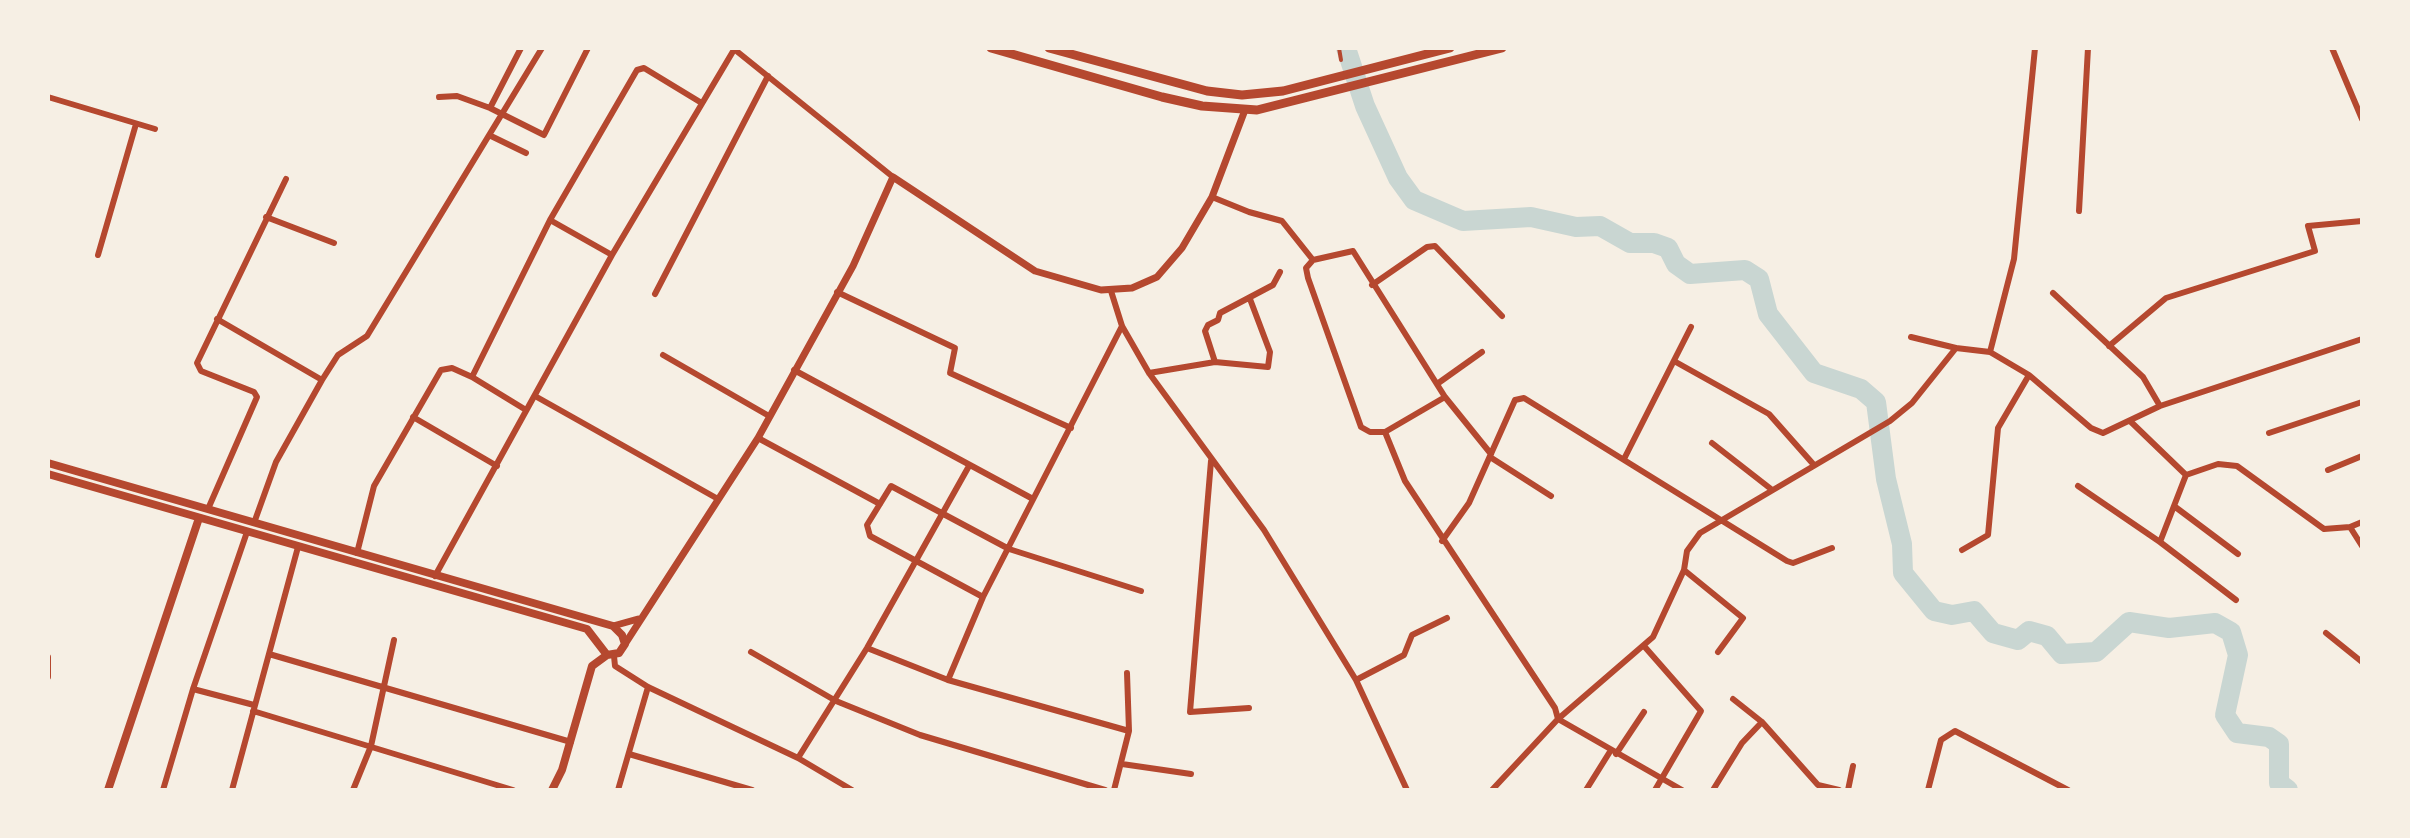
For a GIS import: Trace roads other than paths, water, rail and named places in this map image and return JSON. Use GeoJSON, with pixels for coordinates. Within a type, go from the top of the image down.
{"type":"FeatureCollection","features":[{"type":"Feature","properties":{"kind":"highway"},"geometry":{"type":"LineString","coordinates":[[991,48],[1017,52],[1162,97],[1245,110],[1280,107],[1502,48]]}},
{"type":"Feature","properties":{"kind":"highway"},"geometry":{"type":"LineString","coordinates":[[1049,48],[1207,91],[1242,95],[1283,91],[1450,48]]}},
{"type":"Feature","properties":{"kind":"main road"},"geometry":{"type":"LineString","coordinates":[[48,463],[613,626],[622,635],[625,644],[592,666],[571,742],[552,790]]}},
{"type":"Feature","properties":{"kind":"main road"},"geometry":{"type":"LineString","coordinates":[[48,474],[587,629],[610,655]]}},
{"type":"Feature","properties":{"kind":"main road"},"geometry":{"type":"LineString","coordinates":[[127,497],[130,487]]}},
{"type":"Feature","properties":{"kind":"main road"},"geometry":{"type":"LineString","coordinates":[[108,790],[199,518]]}},
{"type":"Feature","properties":{"kind":"street"},"geometry":{"type":"LineString","coordinates":[[490,108],[521,48]]}},
{"type":"Feature","properties":{"kind":"street"},"geometry":{"type":"LineString","coordinates":[[254,523],[276,462],[322,380],[341,353],[358,345],[367,336],[542,48]]}},
{"type":"Feature","properties":{"kind":"street"},"geometry":{"type":"LineString","coordinates":[[439,97],[457,96],[490,108],[544,135],[588,48]]}},
{"type":"Feature","properties":{"kind":"street"},"geometry":{"type":"LineString","coordinates":[[435,576],[612,255],[734,48],[893,177],[1035,271],[1111,291],[1132,288],[1157,277],[1182,248],[1212,197],[1245,110]]}},
{"type":"Feature","properties":{"kind":"street"},"geometry":{"type":"LineString","coordinates":[[1339,48],[1341,60]]}},
{"type":"Feature","properties":{"kind":"street"},"geometry":{"type":"LineString","coordinates":[[1990,352],[2014,259],[2035,48]]}},
{"type":"Feature","properties":{"kind":"street"},"geometry":{"type":"LineString","coordinates":[[2079,211],[2088,48]]}},
{"type":"Feature","properties":{"kind":"street"},"geometry":{"type":"LineString","coordinates":[[2332,48],[2362,119]]}},
{"type":"Feature","properties":{"kind":"street"},"geometry":{"type":"LineString","coordinates":[[472,377],[550,220],[639,67],[700,102]]}},
{"type":"Feature","properties":{"kind":"street"},"geometry":{"type":"LineString","coordinates":[[655,294],[768,76]]}},
{"type":"Feature","properties":{"kind":"street"},"geometry":{"type":"LineString","coordinates":[[48,97],[155,129]]}},
{"type":"Feature","properties":{"kind":"street"},"geometry":{"type":"LineString","coordinates":[[98,255],[136,124]]}},
{"type":"Feature","properties":{"kind":"street"},"geometry":{"type":"LineString","coordinates":[[491,136],[526,153]]}},
{"type":"Feature","properties":{"kind":"street"},"geometry":{"type":"LineString","coordinates":[[625,644],[758,438],[853,266],[893,177]]}},
{"type":"Feature","properties":{"kind":"street"},"geometry":{"type":"LineString","coordinates":[[208,509],[257,397],[254,392],[197,366],[286,179]]}},
{"type":"Feature","properties":{"kind":"street"},"geometry":{"type":"LineString","coordinates":[[1212,197],[1282,221],[1313,260]]}},
{"type":"Feature","properties":{"kind":"street"},"geometry":{"type":"LineString","coordinates":[[266,217],[334,243]]}},
{"type":"Feature","properties":{"kind":"street"},"geometry":{"type":"LineString","coordinates":[[550,220],[612,255]]}},
{"type":"Feature","properties":{"kind":"street"},"geometry":{"type":"LineString","coordinates":[[2109,346],[2166,298],[2315,251],[2308,226],[2362,221]]}},
{"type":"Feature","properties":{"kind":"street"},"geometry":{"type":"LineString","coordinates":[[1372,285],[1427,247],[1435,246],[1502,316]]}},
{"type":"Feature","properties":{"kind":"street"},"geometry":{"type":"LineString","coordinates":[[1445,397],[1385,432],[1370,432],[1361,427],[1308,278],[1306,268],[1313,260],[1351,250],[1445,397],[1491,456],[1551,496]]}},
{"type":"Feature","properties":{"kind":"street"},"geometry":{"type":"LineString","coordinates":[[1215,362],[1205,331],[1208,325],[1218,320],[1220,313],[1273,285],[1280,272]]}},
{"type":"Feature","properties":{"kind":"street"},"geometry":{"type":"LineString","coordinates":[[1111,291],[1122,326],[1149,373],[1264,530],[1356,680],[1407,790]]}},
{"type":"Feature","properties":{"kind":"street"},"geometry":{"type":"LineString","coordinates":[[836,292],[955,348],[950,373],[1071,428]]}},
{"type":"Feature","properties":{"kind":"street"},"geometry":{"type":"LineString","coordinates":[[2053,293],[2143,377],[2160,406]]}},
{"type":"Feature","properties":{"kind":"street"},"geometry":{"type":"LineString","coordinates":[[1149,373],[1215,362],[1268,367],[1270,352],[1250,299]]}},
{"type":"Feature","properties":{"kind":"street"},"geometry":{"type":"LineString","coordinates":[[217,319],[322,380]]}},
{"type":"Feature","properties":{"kind":"street"},"geometry":{"type":"LineString","coordinates":[[948,680],[983,597],[1122,326]]}},
{"type":"Feature","properties":{"kind":"street"},"geometry":{"type":"LineString","coordinates":[[1624,459],[1691,327]]}},
{"type":"Feature","properties":{"kind":"street"},"geometry":{"type":"LineString","coordinates":[[1911,337],[1956,348],[1990,352],[2029,375],[2095,431],[2107,432],[2160,406],[2362,339]]}},
{"type":"Feature","properties":{"kind":"street"},"geometry":{"type":"LineString","coordinates":[[1492,790],[1558,719],[1644,646],[1658,628],[1694,539],[1719,520],[1890,421],[1912,403],[1956,348]]}},
{"type":"Feature","properties":{"kind":"street"},"geometry":{"type":"LineString","coordinates":[[1437,384],[1482,352]]}},
{"type":"Feature","properties":{"kind":"street"},"geometry":{"type":"LineString","coordinates":[[663,355],[769,416]]}},
{"type":"Feature","properties":{"kind":"street"},"geometry":{"type":"LineString","coordinates":[[1674,361],[1769,414],[1814,465]]}},
{"type":"Feature","properties":{"kind":"street"},"geometry":{"type":"LineString","coordinates":[[357,554],[374,486],[444,367],[472,377],[526,410]]}},
{"type":"Feature","properties":{"kind":"street"},"geometry":{"type":"LineString","coordinates":[[794,370],[1033,499]]}},
{"type":"Feature","properties":{"kind":"street"},"geometry":{"type":"LineString","coordinates":[[1962,550],[1988,535],[1998,428],[2029,375]]}},
{"type":"Feature","properties":{"kind":"street"},"geometry":{"type":"LineString","coordinates":[[535,396],[718,499]]}},
{"type":"Feature","properties":{"kind":"street"},"geometry":{"type":"LineString","coordinates":[[1442,541],[1469,503],[1515,400],[1524,398],[1790,563],[1832,548]]}},
{"type":"Feature","properties":{"kind":"street"},"geometry":{"type":"LineString","coordinates":[[2269,433],[2362,402]]}},
{"type":"Feature","properties":{"kind":"street"},"geometry":{"type":"LineString","coordinates":[[413,417],[497,466]]}},
{"type":"Feature","properties":{"kind":"street"},"geometry":{"type":"LineString","coordinates":[[2130,421],[2186,475]]}},
{"type":"Feature","properties":{"kind":"street"},"geometry":{"type":"LineString","coordinates":[[1385,432],[1405,481],[1555,708],[1558,719],[1682,790]]}},
{"type":"Feature","properties":{"kind":"street"},"geometry":{"type":"LineString","coordinates":[[758,438],[880,504]]}},
{"type":"Feature","properties":{"kind":"street"},"geometry":{"type":"LineString","coordinates":[[1712,443],[1771,489]]}},
{"type":"Feature","properties":{"kind":"street"},"geometry":{"type":"LineString","coordinates":[[2328,470],[2362,456]]}},
{"type":"Feature","properties":{"kind":"street"},"geometry":{"type":"LineString","coordinates":[[1211,461],[1190,712],[1249,708]]}},
{"type":"Feature","properties":{"kind":"street"},"geometry":{"type":"LineString","coordinates":[[2160,542],[2186,475],[2218,464],[2237,466],[2324,529],[2350,527],[2362,522]]}},
{"type":"Feature","properties":{"kind":"street"},"geometry":{"type":"LineString","coordinates":[[798,758],[836,701],[969,466]]}},
{"type":"Feature","properties":{"kind":"street"},"geometry":{"type":"LineString","coordinates":[[983,597],[870,536],[867,525],[891,486],[1009,549],[1141,591]]}},
{"type":"Feature","properties":{"kind":"street"},"geometry":{"type":"LineString","coordinates":[[2078,486],[2160,542],[2236,600]]}},
{"type":"Feature","properties":{"kind":"street"},"geometry":{"type":"LineString","coordinates":[[2174,506],[2238,554]]}},
{"type":"Feature","properties":{"kind":"street"},"geometry":{"type":"LineString","coordinates":[[2350,527],[2362,546]]}},
{"type":"Feature","properties":{"kind":"street"},"geometry":{"type":"LineString","coordinates":[[163,790],[193,689],[247,532]]}},
{"type":"Feature","properties":{"kind":"street"},"geometry":{"type":"LineString","coordinates":[[232,790],[298,547]]}},
{"type":"Feature","properties":{"kind":"street"},"geometry":{"type":"LineString","coordinates":[[1684,570],[1743,618],[1718,652]]}},
{"type":"Feature","properties":{"kind":"street"},"geometry":{"type":"LineString","coordinates":[[613,626],[640,618]]}},
{"type":"Feature","properties":{"kind":"street"},"geometry":{"type":"LineString","coordinates":[[1356,680],[1404,655],[1412,635],[1447,618]]}},
{"type":"Feature","properties":{"kind":"street"},"geometry":{"type":"LineString","coordinates":[[2326,633],[2362,662]]}},
{"type":"Feature","properties":{"kind":"street"},"geometry":{"type":"LineString","coordinates":[[353,790],[371,746],[386,689],[394,640]]}},
{"type":"Feature","properties":{"kind":"street"},"geometry":{"type":"LineString","coordinates":[[1644,646],[1701,711],[1655,790]]}},
{"type":"Feature","properties":{"kind":"street"},"geometry":{"type":"LineString","coordinates":[[867,648],[948,680],[1129,731]]}},
{"type":"Feature","properties":{"kind":"street"},"geometry":{"type":"LineString","coordinates":[[751,652],[836,701],[957,747],[1105,790]]}},
{"type":"Feature","properties":{"kind":"street"},"geometry":{"type":"LineString","coordinates":[[269,654],[571,742]]}},
{"type":"Feature","properties":{"kind":"street"},"geometry":{"type":"LineString","coordinates":[[610,655],[615,666],[648,687],[798,758],[839,788],[852,790]]}},
{"type":"Feature","properties":{"kind":"street"},"geometry":{"type":"LineString","coordinates":[[48,657],[48,677]]}},
{"type":"Feature","properties":{"kind":"street"},"geometry":{"type":"LineString","coordinates":[[1114,790],[1129,731],[1127,673]]}},
{"type":"Feature","properties":{"kind":"street"},"geometry":{"type":"LineString","coordinates":[[618,790],[648,687]]}},
{"type":"Feature","properties":{"kind":"street"},"geometry":{"type":"LineString","coordinates":[[193,689],[513,790]]}},
{"type":"Feature","properties":{"kind":"street"},"geometry":{"type":"LineString","coordinates":[[1733,699],[1762,722],[1815,782],[1839,790]]}},
{"type":"Feature","properties":{"kind":"street"},"geometry":{"type":"LineString","coordinates":[[1586,790],[1644,712]]}},
{"type":"Feature","properties":{"kind":"street"},"geometry":{"type":"LineString","coordinates":[[1713,790],[1737,750],[1762,722]]}},
{"type":"Feature","properties":{"kind":"street"},"geometry":{"type":"LineString","coordinates":[[1928,790],[1941,740],[1955,731],[2068,790]]}},
{"type":"Feature","properties":{"kind":"street"},"geometry":{"type":"LineString","coordinates":[[629,754],[752,790]]}},
{"type":"Feature","properties":{"kind":"street"},"geometry":{"type":"LineString","coordinates":[[1122,764],[1191,774]]}},
{"type":"Feature","properties":{"kind":"street"},"geometry":{"type":"LineString","coordinates":[[1848,790],[1853,766]]}},
{"type":"Feature","properties":{"kind":"waterway"},"geometry":{"type":"LineString","coordinates":[[1346,48],[1365,106],[1398,178],[1414,200],[1463,221],[1531,217],[1576,227],[1600,226],[1630,243],[1654,243],[1668,248],[1676,264],[1690,274],[1745,270],[1759,279],[1768,314],[1814,373],[1861,389],[1876,402],[1886,479],[1902,544],[1903,573],[1934,611],[1952,615],[1974,611],[1993,633],[2018,640],[2029,631],[2047,636],[2062,654],[2096,652],[2129,622],[2169,628],[2215,623],[2231,632],[2238,655],[2225,715],[2237,733],[2269,737],[2279,744],[2279,783],[2288,790]]}}]}
